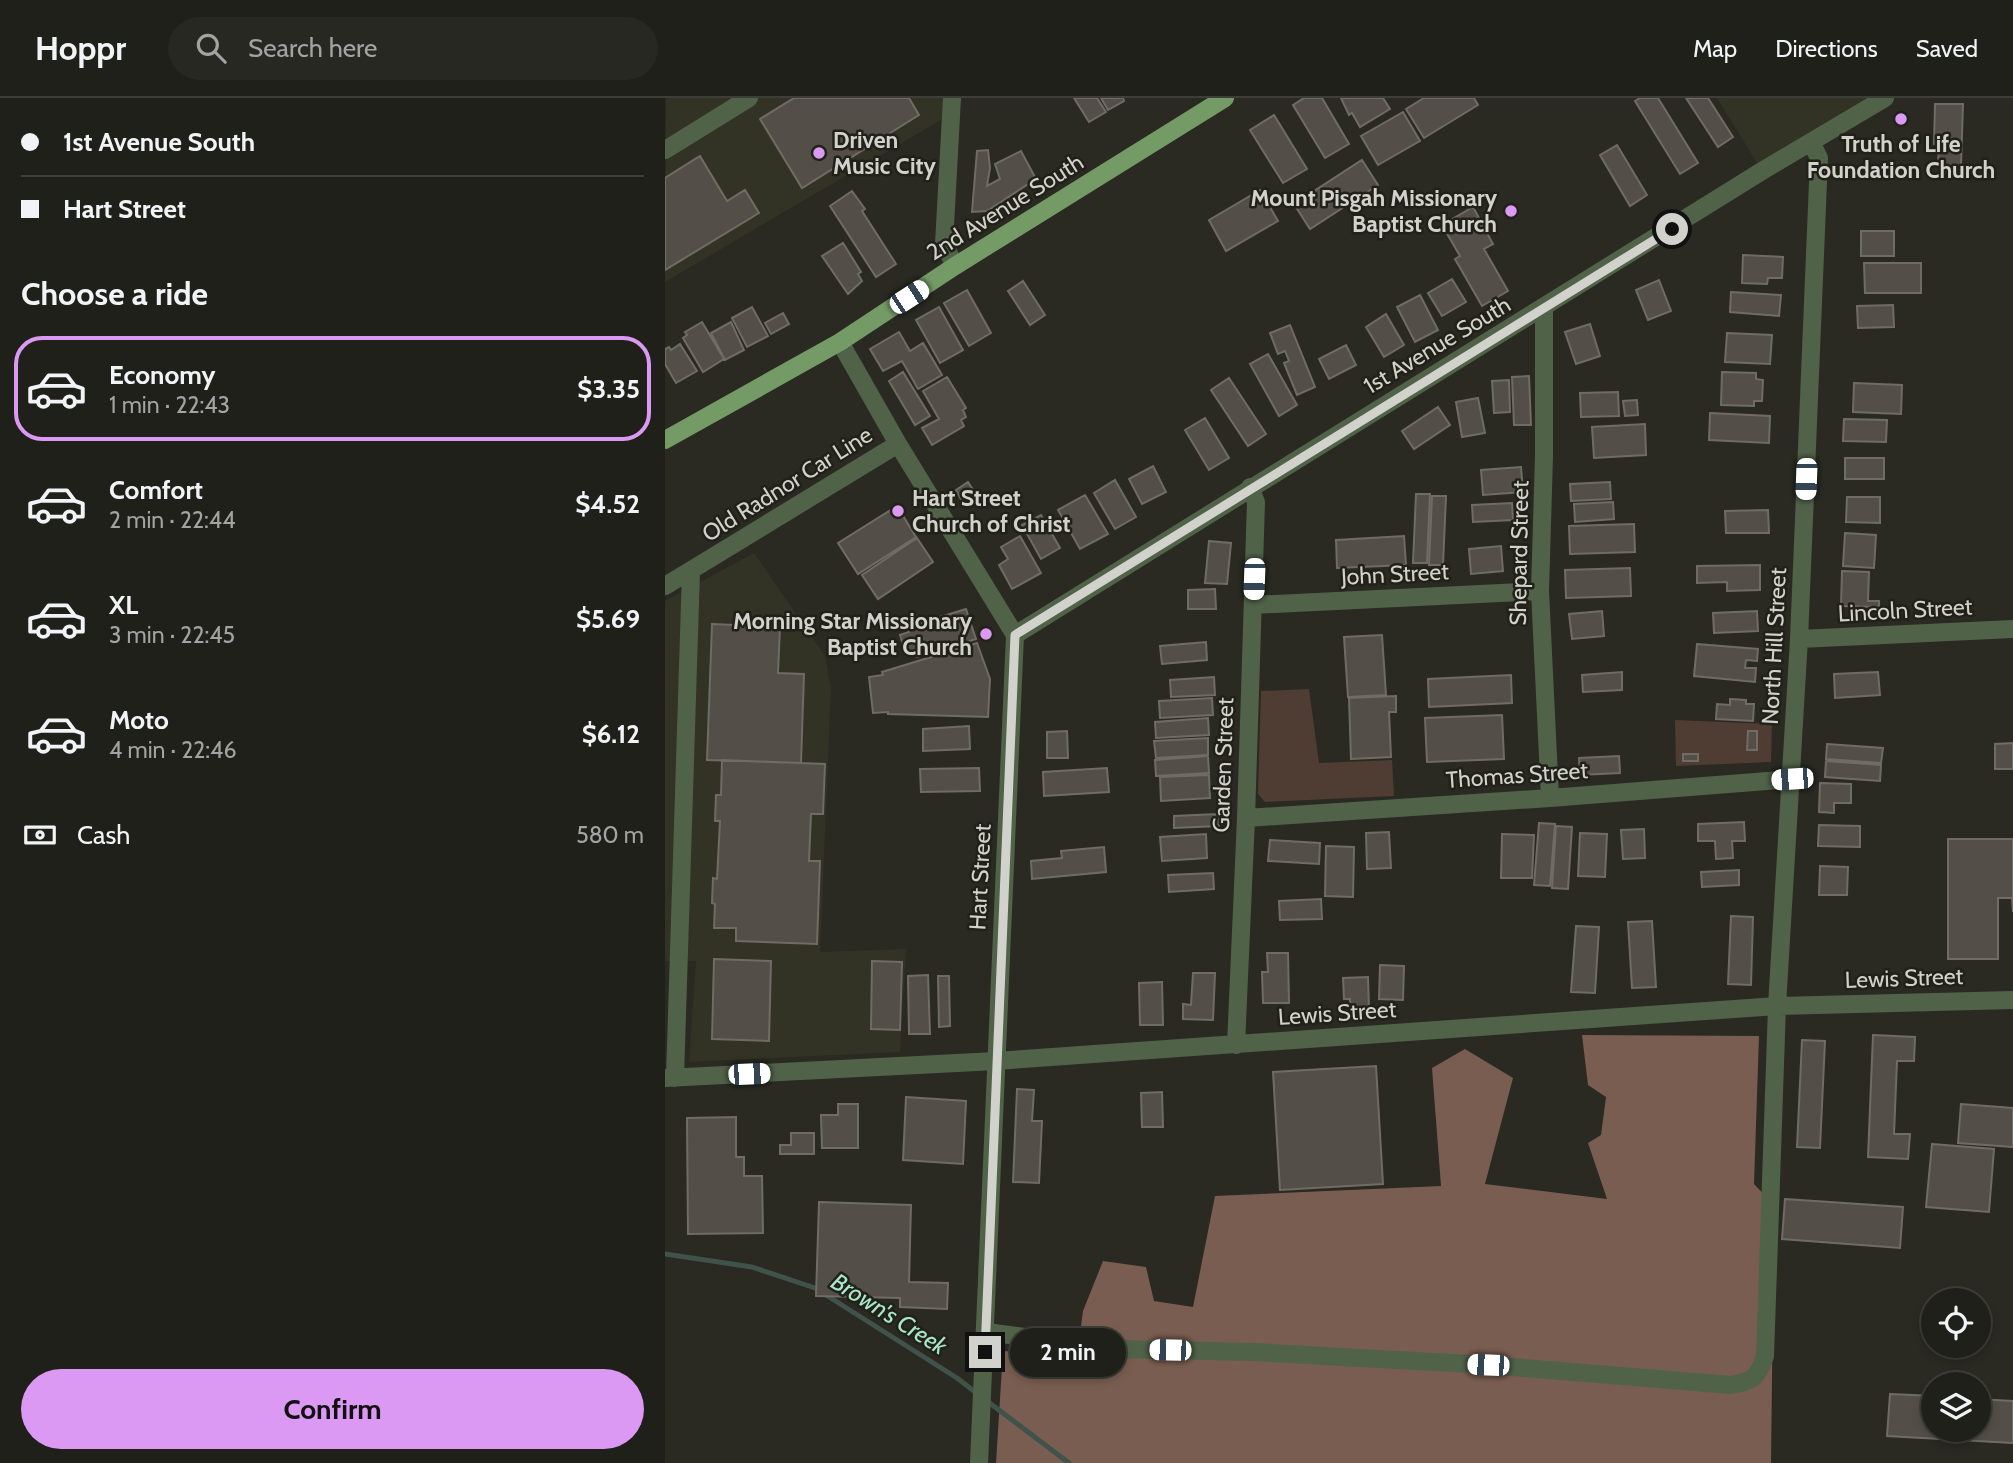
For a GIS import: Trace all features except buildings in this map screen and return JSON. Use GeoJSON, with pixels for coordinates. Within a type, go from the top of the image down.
{"type":"FeatureCollection","features":[{"type":"Feature","properties":{"kind":"main road","name":"2nd Avenue South"},"geometry":{"type":"LineString","coordinates":[[665,440],[840,342],[955,266],[1225,98]]}},
{"type":"Feature","properties":{"kind":"street"},"geometry":{"type":"LineString","coordinates":[[665,150],[749,98]]}},
{"type":"Feature","properties":{"kind":"street"},"geometry":{"type":"LineString","coordinates":[[952,98],[943,244],[955,266]]}},
{"type":"Feature","properties":{"kind":"street","name":"1st Avenue South"},"geometry":{"type":"LineString","coordinates":[[1015,635],[1885,98]]}},
{"type":"Feature","properties":{"kind":"street","name":"North Hill Street"},"geometry":{"type":"LineString","coordinates":[[986,1332],[1116,1349],[1252,1352],[1488,1365],[1731,1385],[1749,1382],[1760,1371],[1765,1356],[1777,1006],[1799,639],[1819,158],[1811,142]]}},
{"type":"Feature","properties":{"kind":"street","name":"Shepard Street"},"geometry":{"type":"LineString","coordinates":[[1543,309],[1545,456],[1540,591],[1550,798]]}},
{"type":"Feature","properties":{"kind":"street"},"geometry":{"type":"LineString","coordinates":[[840,342],[898,444],[1015,635]]}},
{"type":"Feature","properties":{"kind":"street","name":"Old Radnor Car Line"},"geometry":{"type":"LineString","coordinates":[[665,586],[898,444]]}},
{"type":"Feature","properties":{"kind":"street","name":"Garden Street"},"geometry":{"type":"LineString","coordinates":[[1236,1045],[1257,502],[1250,488]]}},
{"type":"Feature","properties":{"kind":"street"},"geometry":{"type":"LineString","coordinates":[[670,1078],[691,571]]}},
{"type":"Feature","properties":{"kind":"street","name":"John Street"},"geometry":{"type":"LineString","coordinates":[[1253,605],[1540,591]]}},
{"type":"Feature","properties":{"kind":"street","name":"Lincoln Street"},"geometry":{"type":"LineString","coordinates":[[1799,639],[2013,629]]}},
{"type":"Feature","properties":{"kind":"street","name":"Hart Street"},"geometry":{"type":"LineString","coordinates":[[979,1463],[1015,635]]}},
{"type":"Feature","properties":{"kind":"street","name":"Thomas Street"},"geometry":{"type":"LineString","coordinates":[[1246,817],[1550,798],[1792,779]]}},
{"type":"Feature","properties":{"kind":"street","name":"Lewis Street"},"geometry":{"type":"LineString","coordinates":[[670,1078],[1236,1045],[1777,1006],[2013,1000]]}},
{"type":"Feature","properties":{"kind":"shaded area"},"geometry":{"type":"Polygon","coordinates":[[[666,98],[952,98],[951,114],[665,282],[666,98]]]}},
{"type":"Feature","properties":{"kind":"shaded area"},"geometry":{"type":"Polygon","coordinates":[[[1717,98],[1885,98],[1762,171],[1717,98]]]}},
{"type":"Feature","properties":{"kind":"shaded area"},"geometry":{"type":"Polygon","coordinates":[[[754,553],[825,656],[831,689],[820,952],[906,949],[900,1052],[689,1062],[696,961],[665,961],[665,601],[754,553]]]}},
{"type":"Feature","properties":{"kind":"shaded area"},"geometry":{"type":"Polygon","coordinates":[[[1309,689],[1319,763],[1392,760],[1394,796],[1265,802],[1258,794],[1261,691],[1309,689]]]}},
{"type":"Feature","properties":{"kind":"shaded area"},"geometry":{"type":"Polygon","coordinates":[[[1675,720],[1772,724],[1771,762],[1676,766],[1675,720]]]}},
{"type":"Feature","properties":{"kind":"shaded area"},"geometry":{"type":"Polygon","coordinates":[[[1582,1035],[1759,1036],[1754,1184],[1774,1205],[1771,1463],[996,1463],[1003,1351],[1077,1356],[1083,1311],[1103,1261],[1146,1267],[1154,1301],[1193,1307],[1215,1196],[1441,1186],[1432,1068],[1465,1049],[1513,1078],[1485,1184],[1607,1199],[1588,1143],[1601,1135],[1606,1097],[1588,1085],[1582,1035]]]}},
{"type":"Feature","properties":{"kind":"waterway","name":"Brown's Creek"},"geometry":{"type":"LineString","coordinates":[[665,1254],[752,1267],[815,1288],[957,1378],[979,1395]]}},
{"type":"Feature","properties":{"kind":"waterway","name":"Brown's Creek"},"geometry":{"type":"LineString","coordinates":[[987,1401],[1069,1463]]}},
{"type":"Feature","properties":{"kind":"place","name":"Truth of Life Foundation Church"},"geometry":{"type":"Point","coordinates":[1901,119]}},
{"type":"Feature","properties":{"kind":"place","name":"Driven Music City"},"geometry":{"type":"Point","coordinates":[819,153]}},
{"type":"Feature","properties":{"kind":"place","name":"Mount Pisgah Missionary Baptist Church"},"geometry":{"type":"Point","coordinates":[1511,211]}},
{"type":"Feature","properties":{"kind":"place","name":"Hart Street Church of Christ"},"geometry":{"type":"Point","coordinates":[898,511]}},
{"type":"Feature","properties":{"kind":"place","name":"Morning Star Missionary Baptist Church"},"geometry":{"type":"Point","coordinates":[986,634]}},
{"type":"Feature","properties":{"kind":"route"},"geometry":{"type":"LineString","coordinates":[[985,1352],[1015,635],[1672,229]]}}]}
